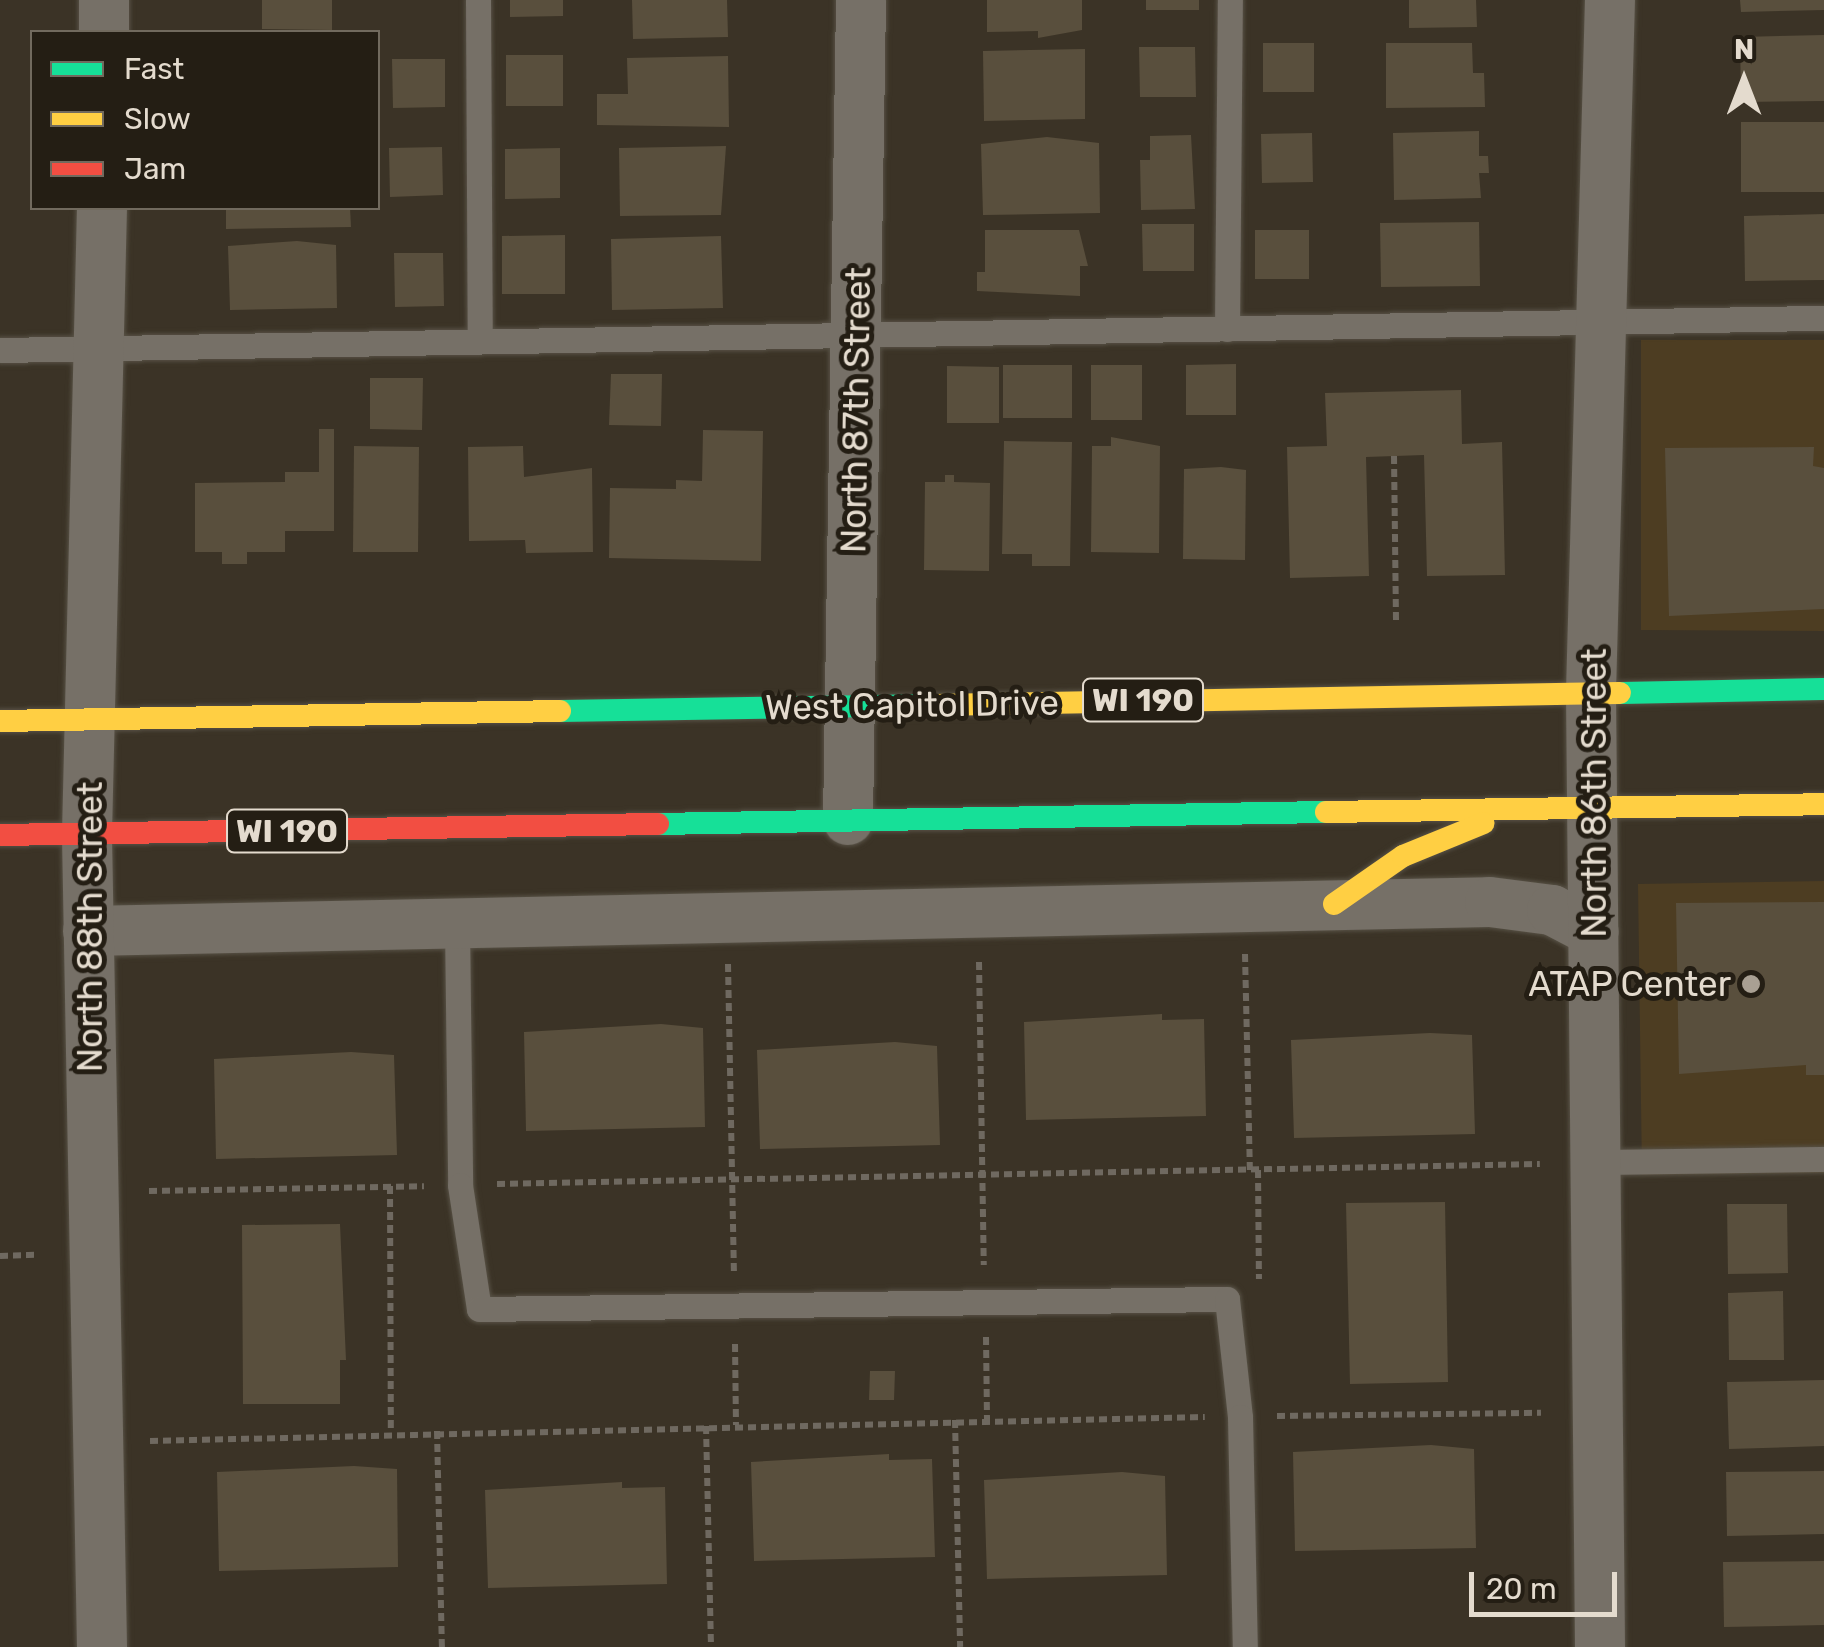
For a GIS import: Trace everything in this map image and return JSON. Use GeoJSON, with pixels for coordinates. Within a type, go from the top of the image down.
{"type":"FeatureCollection","features":[{"type":"Feature","properties":{"kind":"main road","name":"West Capitol Drive"},"geometry":{"type":"LineString","coordinates":[[0,721],[1824,688]]}},
{"type":"Feature","properties":{"kind":"main road","name":"WI 190"},"geometry":{"type":"LineString","coordinates":[[0,836],[1824,804]]}},
{"type":"Feature","properties":{"kind":"main road"},"geometry":{"type":"LineString","coordinates":[[1334,904],[1403,856],[1521,810]]}},
{"type":"Feature","properties":{"kind":"street"},"geometry":{"type":"LineString","coordinates":[[104,0],[104,30]]}},
{"type":"Feature","properties":{"kind":"street","name":"North 87th Street"},"geometry":{"type":"LineString","coordinates":[[848,820],[861,0]]}},
{"type":"Feature","properties":{"kind":"street","name":"North 86th Street"},"geometry":{"type":"LineString","coordinates":[[1600,1647],[1592,692],[1610,0]]}},
{"type":"Feature","properties":{"kind":"street","name":"North 88th Street"},"geometry":{"type":"LineString","coordinates":[[102,210],[87,834],[102,1647]]}},
{"type":"Feature","properties":{"kind":"street"},"geometry":{"type":"LineString","coordinates":[[88,931],[1512,902],[1552,910],[1594,932]]}},
{"type":"Feature","properties":{"kind":"lane"},"geometry":{"type":"LineString","coordinates":[[478,0],[480,341]]}},
{"type":"Feature","properties":{"kind":"lane"},"geometry":{"type":"LineString","coordinates":[[1227,329],[1230,0]]}},
{"type":"Feature","properties":{"kind":"lane"},"geometry":{"type":"LineString","coordinates":[[0,350],[1824,318]]}},
{"type":"Feature","properties":{"kind":"lane"},"geometry":{"type":"LineString","coordinates":[[457,924],[460,1186],[479,1309],[1227,1299],[1240,1417],[1245,1647]]}},
{"type":"Feature","properties":{"kind":"lane"},"geometry":{"type":"LineString","coordinates":[[1597,1162],[1824,1159]]}},
{"type":"Feature","properties":{"kind":"path"},"geometry":{"type":"LineString","coordinates":[[1394,456],[1396,626]]}},
{"type":"Feature","properties":{"kind":"path"},"geometry":{"type":"LineString","coordinates":[[1244,948],[1250,1170]]}},
{"type":"Feature","properties":{"kind":"path"},"geometry":{"type":"LineString","coordinates":[[979,951],[987,1419]]}},
{"type":"Feature","properties":{"kind":"path"},"geometry":{"type":"LineString","coordinates":[[728,957],[736,1425]]}},
{"type":"Feature","properties":{"kind":"path"},"geometry":{"type":"LineString","coordinates":[[149,1191],[1540,1164]]}},
{"type":"Feature","properties":{"kind":"path"},"geometry":{"type":"LineString","coordinates":[[390,1186],[391,1432]]}},
{"type":"Feature","properties":{"kind":"path"},"geometry":{"type":"LineString","coordinates":[[0,1256],[36,1255]]}},
{"type":"Feature","properties":{"kind":"path"},"geometry":{"type":"LineString","coordinates":[[150,1440],[987,1419],[1541,1413]]}},
{"type":"Feature","properties":{"kind":"path"},"geometry":{"type":"LineString","coordinates":[[955,1420],[960,1647]]}},
{"type":"Feature","properties":{"kind":"path"},"geometry":{"type":"LineString","coordinates":[[706,1426],[711,1647]]}},
{"type":"Feature","properties":{"kind":"path"},"geometry":{"type":"LineString","coordinates":[[438,1431],[442,1647]]}},
{"type":"Feature","properties":{"kind":"shaded area"},"geometry":{"type":"Polygon","coordinates":[[[1641,340],[1824,340],[1824,631],[1641,630],[1641,340]]]}},
{"type":"Feature","properties":{"kind":"shaded area"},"geometry":{"type":"Polygon","coordinates":[[[1824,881],[1824,1173],[1642,1175],[1638,884],[1824,881]]]}},
{"type":"Feature","properties":{"kind":"building"},"geometry":{"type":"Polygon","coordinates":[[[262,0],[332,0],[332,30],[262,29],[262,0]]]}},
{"type":"Feature","properties":{"kind":"building"},"geometry":{"type":"Polygon","coordinates":[[[510,0],[563,0],[563,16],[510,17],[510,0]]]}},
{"type":"Feature","properties":{"kind":"building"},"geometry":{"type":"Polygon","coordinates":[[[632,0],[727,0],[728,37],[633,39],[632,0]]]}},
{"type":"Feature","properties":{"kind":"building"},"geometry":{"type":"Polygon","coordinates":[[[987,0],[1082,0],[1082,30],[1038,38],[1038,31],[987,32],[987,0]]]}},
{"type":"Feature","properties":{"kind":"building"},"geometry":{"type":"Polygon","coordinates":[[[1146,0],[1199,0],[1199,10],[1146,10],[1146,0]]]}},
{"type":"Feature","properties":{"kind":"building"},"geometry":{"type":"Polygon","coordinates":[[[1409,0],[1476,0],[1477,27],[1409,28],[1409,0]]]}},
{"type":"Feature","properties":{"kind":"building"},"geometry":{"type":"Polygon","coordinates":[[[1740,0],[1824,0],[1824,10],[1741,12],[1740,0]]]}},
{"type":"Feature","properties":{"kind":"building"},"geometry":{"type":"Polygon","coordinates":[[[1824,35],[1824,101],[1741,102],[1740,37],[1824,35]]]}},
{"type":"Feature","properties":{"kind":"building"},"geometry":{"type":"Polygon","coordinates":[[[1263,43],[1314,43],[1314,92],[1263,92],[1263,43]]]}},
{"type":"Feature","properties":{"kind":"building"},"geometry":{"type":"Polygon","coordinates":[[[1386,43],[1472,43],[1473,73],[1484,73],[1485,107],[1386,108],[1386,43]]]}},
{"type":"Feature","properties":{"kind":"building"},"geometry":{"type":"Polygon","coordinates":[[[1139,47],[1195,47],[1196,97],[1140,97],[1139,47]]]}},
{"type":"Feature","properties":{"kind":"building"},"geometry":{"type":"Polygon","coordinates":[[[1085,49],[1085,119],[984,121],[983,51],[1085,49]]]}},
{"type":"Feature","properties":{"kind":"building"},"geometry":{"type":"Polygon","coordinates":[[[506,55],[563,55],[563,106],[506,106],[506,55]]]}},
{"type":"Feature","properties":{"kind":"building"},"geometry":{"type":"Polygon","coordinates":[[[728,56],[729,127],[597,125],[597,94],[628,94],[627,58],[728,56]]]}},
{"type":"Feature","properties":{"kind":"building"},"geometry":{"type":"Polygon","coordinates":[[[392,59],[445,59],[445,107],[393,108],[392,59]]]}},
{"type":"Feature","properties":{"kind":"building"},"geometry":{"type":"Polygon","coordinates":[[[1741,122],[1824,122],[1824,192],[1741,192],[1741,122]]]}},
{"type":"Feature","properties":{"kind":"building"},"geometry":{"type":"Polygon","coordinates":[[[1479,131],[1479,156],[1488,156],[1489,173],[1479,173],[1481,198],[1394,200],[1393,133],[1479,131]]]}},
{"type":"Feature","properties":{"kind":"building"},"geometry":{"type":"Polygon","coordinates":[[[1312,133],[1313,182],[1262,183],[1261,134],[1312,133]]]}},
{"type":"Feature","properties":{"kind":"building"},"geometry":{"type":"Polygon","coordinates":[[[1191,135],[1195,209],[1141,210],[1140,160],[1150,160],[1150,136],[1191,135]]]}},
{"type":"Feature","properties":{"kind":"building"},"geometry":{"type":"Polygon","coordinates":[[[1047,137],[1099,143],[1100,213],[983,215],[981,144],[1047,137]]]}},
{"type":"Feature","properties":{"kind":"building"},"geometry":{"type":"Polygon","coordinates":[[[726,146],[721,215],[620,216],[619,148],[726,146]]]}},
{"type":"Feature","properties":{"kind":"building"},"geometry":{"type":"Polygon","coordinates":[[[442,147],[443,195],[390,197],[389,148],[442,147]]]}},
{"type":"Feature","properties":{"kind":"building"},"geometry":{"type":"Polygon","coordinates":[[[560,148],[560,198],[505,199],[505,149],[560,148]]]}},
{"type":"Feature","properties":{"kind":"building"},"geometry":{"type":"Polygon","coordinates":[[[226,210],[350,210],[351,227],[226,229],[226,210]]]}},
{"type":"Feature","properties":{"kind":"building"},"geometry":{"type":"Polygon","coordinates":[[[1824,214],[1824,280],[1745,281],[1744,216],[1824,214]]]}},
{"type":"Feature","properties":{"kind":"building"},"geometry":{"type":"Polygon","coordinates":[[[1479,222],[1480,286],[1381,287],[1380,223],[1479,222]]]}},
{"type":"Feature","properties":{"kind":"building"},"geometry":{"type":"Polygon","coordinates":[[[1142,224],[1194,224],[1194,271],[1143,271],[1142,224]]]}},
{"type":"Feature","properties":{"kind":"building"},"geometry":{"type":"Polygon","coordinates":[[[985,230],[1079,230],[1088,266],[1080,266],[1080,296],[977,291],[977,272],[985,272],[985,230]]]}},
{"type":"Feature","properties":{"kind":"building"},"geometry":{"type":"Polygon","coordinates":[[[1255,230],[1309,230],[1309,279],[1255,279],[1255,230]]]}},
{"type":"Feature","properties":{"kind":"building"},"geometry":{"type":"Polygon","coordinates":[[[565,235],[565,294],[502,294],[502,236],[565,235]]]}},
{"type":"Feature","properties":{"kind":"building"},"geometry":{"type":"Polygon","coordinates":[[[721,236],[723,308],[612,310],[611,239],[721,236]]]}},
{"type":"Feature","properties":{"kind":"building"},"geometry":{"type":"Polygon","coordinates":[[[297,241],[336,245],[337,308],[230,310],[228,246],[297,241]]]}},
{"type":"Feature","properties":{"kind":"building"},"geometry":{"type":"Polygon","coordinates":[[[394,253],[443,253],[444,306],[395,307],[394,253]]]}},
{"type":"Feature","properties":{"kind":"building"},"geometry":{"type":"Polygon","coordinates":[[[1236,364],[1236,415],[1186,415],[1186,365],[1236,364]]]}},
{"type":"Feature","properties":{"kind":"building"},"geometry":{"type":"Polygon","coordinates":[[[1003,365],[1072,365],[1072,418],[1003,418],[1003,365]]]}},
{"type":"Feature","properties":{"kind":"building"},"geometry":{"type":"Polygon","coordinates":[[[1091,365],[1142,365],[1142,420],[1091,420],[1091,365]]]}},
{"type":"Feature","properties":{"kind":"building"},"geometry":{"type":"Polygon","coordinates":[[[947,366],[999,367],[999,423],[947,423],[947,366]]]}},
{"type":"Feature","properties":{"kind":"building"},"geometry":{"type":"Polygon","coordinates":[[[611,374],[662,374],[661,426],[609,425],[611,374]]]}},
{"type":"Feature","properties":{"kind":"building"},"geometry":{"type":"Polygon","coordinates":[[[370,378],[423,378],[422,430],[370,429],[370,378]]]}},
{"type":"Feature","properties":{"kind":"building"},"geometry":{"type":"Polygon","coordinates":[[[1461,390],[1462,444],[1502,442],[1505,575],[1427,576],[1424,455],[1366,457],[1369,576],[1290,578],[1287,447],[1327,446],[1325,393],[1461,390]]]}},
{"type":"Feature","properties":{"kind":"building"},"geometry":{"type":"Polygon","coordinates":[[[319,429],[334,429],[334,531],[285,531],[285,552],[247,552],[247,564],[222,564],[222,552],[195,552],[195,483],[285,482],[285,472],[319,472],[319,429]]]}},
{"type":"Feature","properties":{"kind":"building"},"geometry":{"type":"Polygon","coordinates":[[[703,430],[763,431],[761,561],[609,558],[610,488],[676,489],[676,480],[702,481],[703,430]]]}},
{"type":"Feature","properties":{"kind":"building"},"geometry":{"type":"Polygon","coordinates":[[[1111,437],[1160,446],[1159,553],[1091,552],[1092,446],[1111,446],[1111,437]]]}},
{"type":"Feature","properties":{"kind":"building"},"geometry":{"type":"Polygon","coordinates":[[[1004,441],[1072,442],[1070,566],[1032,566],[1032,554],[1002,554],[1004,441]]]}},
{"type":"Feature","properties":{"kind":"building"},"geometry":{"type":"Polygon","coordinates":[[[354,446],[419,447],[418,552],[353,552],[354,446]]]}},
{"type":"Feature","properties":{"kind":"building"},"geometry":{"type":"Polygon","coordinates":[[[523,446],[524,477],[592,468],[593,552],[526,553],[525,540],[469,541],[468,447],[523,446]]]}},
{"type":"Feature","properties":{"kind":"building"},"geometry":{"type":"Polygon","coordinates":[[[1814,447],[1813,466],[1824,468],[1824,609],[1669,616],[1665,448],[1814,447]]]}},
{"type":"Feature","properties":{"kind":"building"},"geometry":{"type":"Polygon","coordinates":[[[1184,469],[1246,470],[1245,560],[1183,559],[1184,469]]]}},
{"type":"Feature","properties":{"kind":"building"},"geometry":{"type":"Polygon","coordinates":[[[945,475],[954,475],[954,482],[990,483],[989,571],[924,570],[925,482],[945,482],[945,475]]]}},
{"type":"Feature","properties":{"kind":"building","name":"ATAP Center"},"geometry":{"type":"Polygon","coordinates":[[[1824,902],[1824,1075],[1806,1075],[1806,1065],[1679,1074],[1676,903],[1824,902]]]}},
{"type":"Feature","properties":{"kind":"building"},"geometry":{"type":"Polygon","coordinates":[[[1162,1014],[1162,1020],[1204,1019],[1206,1116],[1026,1120],[1024,1022],[1162,1014]]]}},
{"type":"Feature","properties":{"kind":"building"},"geometry":{"type":"Polygon","coordinates":[[[661,1024],[703,1028],[705,1127],[526,1131],[524,1032],[661,1024]]]}},
{"type":"Feature","properties":{"kind":"building"},"geometry":{"type":"Polygon","coordinates":[[[1430,1033],[1472,1035],[1475,1134],[1294,1138],[1291,1040],[1430,1033]]]}},
{"type":"Feature","properties":{"kind":"building"},"geometry":{"type":"Polygon","coordinates":[[[895,1042],[937,1046],[940,1145],[760,1149],[757,1050],[895,1042]]]}},
{"type":"Feature","properties":{"kind":"building"},"geometry":{"type":"Polygon","coordinates":[[[351,1052],[394,1055],[397,1155],[216,1159],[214,1059],[351,1052]]]}},
{"type":"Feature","properties":{"kind":"building"},"geometry":{"type":"Polygon","coordinates":[[[1445,1202],[1448,1382],[1350,1384],[1346,1203],[1445,1202]]]}},
{"type":"Feature","properties":{"kind":"building"},"geometry":{"type":"Polygon","coordinates":[[[1727,1204],[1787,1204],[1788,1273],[1728,1274],[1727,1204]]]}},
{"type":"Feature","properties":{"kind":"building"},"geometry":{"type":"Polygon","coordinates":[[[340,1224],[346,1360],[340,1360],[340,1404],[243,1404],[242,1225],[340,1224]]]}},
{"type":"Feature","properties":{"kind":"building"},"geometry":{"type":"Polygon","coordinates":[[[1783,1291],[1784,1360],[1729,1360],[1728,1293],[1783,1291]]]}},
{"type":"Feature","properties":{"kind":"building"},"geometry":{"type":"Polygon","coordinates":[[[870,1371],[895,1371],[894,1400],[869,1400],[870,1371]]]}},
{"type":"Feature","properties":{"kind":"building"},"geometry":{"type":"Polygon","coordinates":[[[1824,1380],[1824,1446],[1729,1449],[1727,1382],[1824,1380]]]}},
{"type":"Feature","properties":{"kind":"building"},"geometry":{"type":"Polygon","coordinates":[[[1431,1445],[1474,1449],[1476,1548],[1295,1551],[1293,1452],[1431,1445]]]}},
{"type":"Feature","properties":{"kind":"building"},"geometry":{"type":"Polygon","coordinates":[[[889,1454],[889,1460],[932,1459],[935,1557],[754,1561],[751,1462],[889,1454]]]}},
{"type":"Feature","properties":{"kind":"building"},"geometry":{"type":"Polygon","coordinates":[[[354,1466],[397,1469],[398,1567],[219,1571],[217,1472],[354,1466]]]}},
{"type":"Feature","properties":{"kind":"building"},"geometry":{"type":"Polygon","coordinates":[[[1824,1471],[1824,1534],[1727,1536],[1726,1472],[1824,1471]]]}},
{"type":"Feature","properties":{"kind":"building"},"geometry":{"type":"Polygon","coordinates":[[[1122,1472],[1165,1476],[1167,1575],[987,1579],[984,1480],[1122,1472]]]}},
{"type":"Feature","properties":{"kind":"building"},"geometry":{"type":"Polygon","coordinates":[[[622,1482],[622,1488],[665,1487],[667,1584],[488,1588],[485,1490],[622,1482]]]}},
{"type":"Feature","properties":{"kind":"building"},"geometry":{"type":"Polygon","coordinates":[[[1824,1561],[1824,1625],[1724,1627],[1723,1562],[1824,1561]]]}},
{"type":"Feature","properties":{"kind":"traffic: fast"},"geometry":{"type":"LineString","coordinates":[[1620,693],[1824,689]]}},
{"type":"Feature","properties":{"kind":"traffic: fast"},"geometry":{"type":"LineString","coordinates":[[560,711],[936,705]]}},
{"type":"Feature","properties":{"kind":"traffic: fast"},"geometry":{"type":"LineString","coordinates":[[658,824],[1326,812]]}},
{"type":"Feature","properties":{"kind":"traffic: slow"},"geometry":{"type":"LineString","coordinates":[[936,705],[1620,693]]}},
{"type":"Feature","properties":{"kind":"traffic: slow"},"geometry":{"type":"LineString","coordinates":[[0,721],[560,711]]}},
{"type":"Feature","properties":{"kind":"traffic: slow"},"geometry":{"type":"LineString","coordinates":[[1326,812],[1824,804]]}},
{"type":"Feature","properties":{"kind":"traffic: slow"},"geometry":{"type":"LineString","coordinates":[[1334,904],[1403,856],[1484,823]]}},
{"type":"Feature","properties":{"kind":"traffic: jam"},"geometry":{"type":"LineString","coordinates":[[0,835],[658,824]]}},
{"type":"Feature","properties":{"kind":"place","name":"ATAP Center"},"geometry":{"type":"Point","coordinates":[1751,984]}}]}
